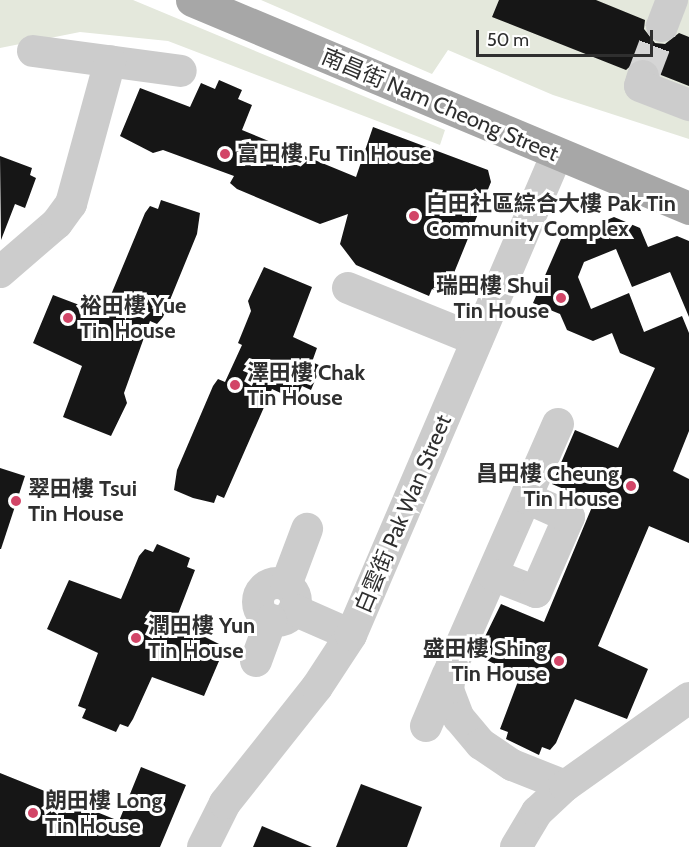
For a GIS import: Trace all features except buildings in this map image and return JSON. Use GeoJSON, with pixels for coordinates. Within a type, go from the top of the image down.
{"type":"FeatureCollection","features":[{"type":"Feature","properties":{"kind":"main road","name":"南昌街 Nam Cheong Street"},"geometry":{"type":"LineString","coordinates":[[192,0],[689,208]]}},
{"type":"Feature","properties":{"kind":"street"},"geometry":{"type":"LineString","coordinates":[[33,51],[181,71]]}},
{"type":"Feature","properties":{"kind":"street"},"geometry":{"type":"LineString","coordinates":[[0,272],[57,224],[71,204],[110,62]]}},
{"type":"Feature","properties":{"kind":"street"},"geometry":{"type":"LineString","coordinates":[[644,76],[640,86],[689,105]]}},
{"type":"Feature","properties":{"kind":"street","name":"白雲街 Pak Wan Street"},"geometry":{"type":"LineString","coordinates":[[203,847],[225,803],[317,687],[351,635],[557,154]]}},
{"type":"Feature","properties":{"kind":"street"},"geometry":{"type":"LineString","coordinates":[[348,288],[477,340]]}},
{"type":"Feature","properties":{"kind":"street"},"geometry":{"type":"LineString","coordinates":[[426,726],[558,424]]}},
{"type":"Feature","properties":{"kind":"street"},"geometry":{"type":"LineString","coordinates":[[493,574],[536,592],[569,517],[527,498]]}},
{"type":"Feature","properties":{"kind":"street"},"geometry":{"type":"LineString","coordinates":[[256,661],[284,605],[307,529]]}},
{"type":"Feature","properties":{"kind":"street"},"geometry":{"type":"LineString","coordinates":[[284,605],[351,635]]}},
{"type":"Feature","properties":{"kind":"street"},"geometry":{"type":"LineString","coordinates":[[451,668],[450,700],[481,744],[512,765],[565,786]]}},
{"type":"Feature","properties":{"kind":"street"},"geometry":{"type":"LineString","coordinates":[[516,847],[537,812],[565,786],[689,698]]}},
{"type":"Feature","properties":{"kind":"shaded area"},"geometry":{"type":"Polygon","coordinates":[[[0,0],[133,0],[445,130],[440,145],[168,41],[80,32],[0,48],[0,0]]]}},
{"type":"Feature","properties":{"kind":"shaded area"},"geometry":{"type":"Polygon","coordinates":[[[261,0],[689,0],[689,139],[553,95],[448,50],[432,74],[261,0]]]}},
{"type":"Feature","properties":{"kind":"tunnel"},"geometry":{"type":"LineString","coordinates":[[643,76],[662,26]]}},
{"type":"Feature","properties":{"kind":"place","name":"富田樓 Fu Tin House"},"geometry":{"type":"Point","coordinates":[225,154]}},
{"type":"Feature","properties":{"kind":"place","name":"白田社區綜合大樓 Pak Tin Community Complex"},"geometry":{"type":"Point","coordinates":[414,216]}},
{"type":"Feature","properties":{"kind":"place","name":"瑞田樓 Shui Tin House"},"geometry":{"type":"Point","coordinates":[561,298]}},
{"type":"Feature","properties":{"kind":"place","name":"裕田樓 Yue Tin House"},"geometry":{"type":"Point","coordinates":[68,318]}},
{"type":"Feature","properties":{"kind":"place","name":"澤田樓 Chak Tin House"},"geometry":{"type":"Point","coordinates":[235,385]}},
{"type":"Feature","properties":{"kind":"place","name":"昌田樓 Cheung Tin House"},"geometry":{"type":"Point","coordinates":[631,486]}},
{"type":"Feature","properties":{"kind":"place","name":"翠田樓 Tsui Tin House"},"geometry":{"type":"Point","coordinates":[16,501]}},
{"type":"Feature","properties":{"kind":"place","name":"潤田樓 Yun Tin House"},"geometry":{"type":"Point","coordinates":[136,638]}},
{"type":"Feature","properties":{"kind":"place","name":"盛田樓 Shing Tin House"},"geometry":{"type":"Point","coordinates":[559,661]}},
{"type":"Feature","properties":{"kind":"place","name":"朗田樓 Long Tin House"},"geometry":{"type":"Point","coordinates":[33,813]}}]}
